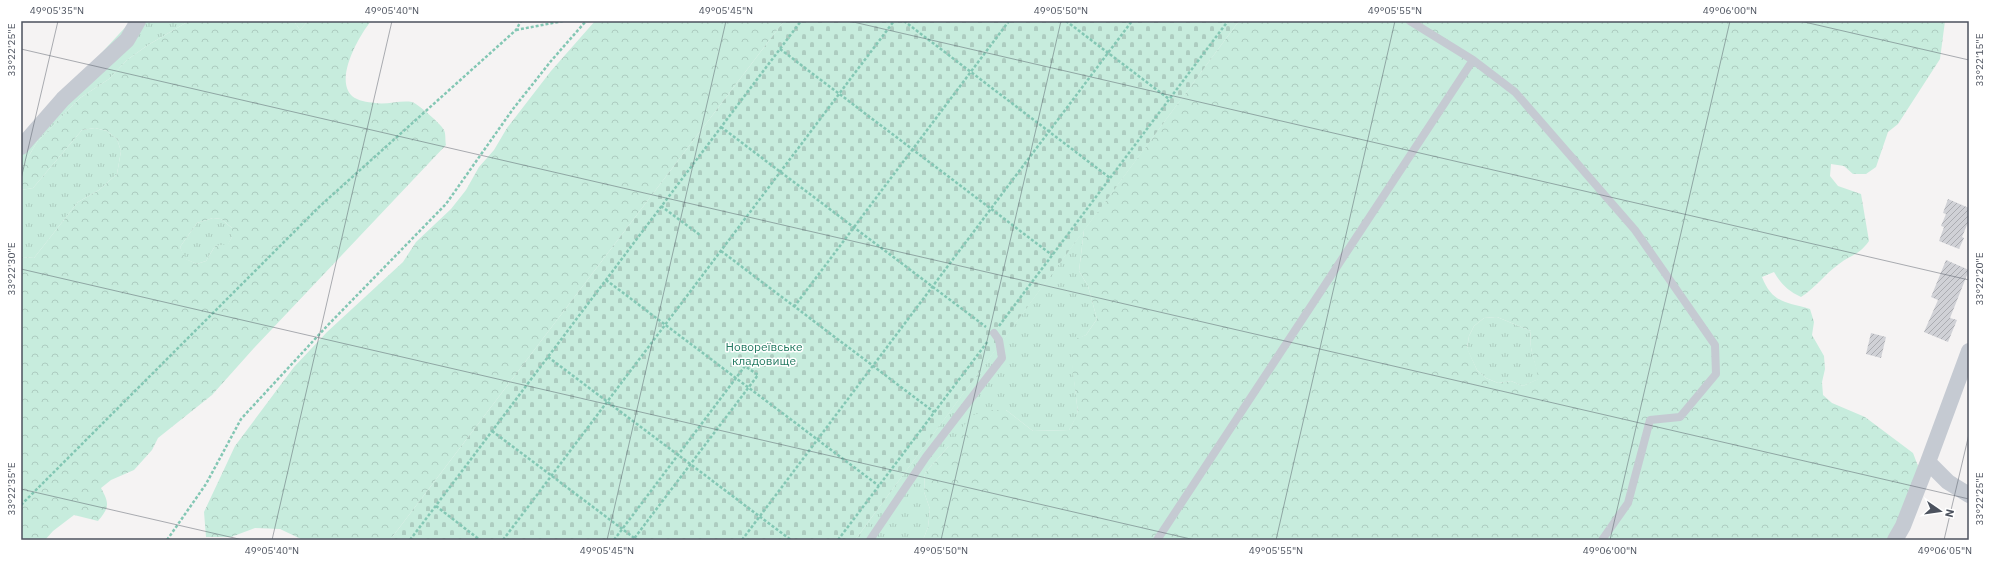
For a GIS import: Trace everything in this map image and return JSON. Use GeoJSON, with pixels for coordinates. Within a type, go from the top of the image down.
{"type":"FeatureCollection","features":[{"type":"Feature","properties":{"kind":"street"},"geometry":{"type":"LineString","coordinates":[[21,147],[63,99],[127,40],[138,21]]}},
{"type":"Feature","properties":{"kind":"street"},"geometry":{"type":"LineString","coordinates":[[1895,540],[1903,526],[1969,351]]}},
{"type":"Feature","properties":{"kind":"street"},"geometry":{"type":"LineString","coordinates":[[1928,462],[1948,482],[1969,495]]}},
{"type":"Feature","properties":{"kind":"lane"},"geometry":{"type":"LineString","coordinates":[[1410,21],[1473,60],[1514,92],[1635,230],[1715,345],[1716,374],[1680,417],[1650,420],[1628,503],[1602,540]]}},
{"type":"Feature","properties":{"kind":"lane"},"geometry":{"type":"LineString","coordinates":[[1157,540],[1473,60]]}},
{"type":"Feature","properties":{"kind":"lane"},"geometry":{"type":"LineString","coordinates":[[870,540],[926,457],[1002,358],[999,340],[994,333]]}},
{"type":"Feature","properties":{"kind":"path"},"geometry":{"type":"LineString","coordinates":[[21,505],[320,206],[516,30],[521,21]]}},
{"type":"Feature","properties":{"kind":"path"},"geometry":{"type":"LineString","coordinates":[[516,30],[563,21]]}},
{"type":"Feature","properties":{"kind":"path"},"geometry":{"type":"LineString","coordinates":[[167,540],[206,484],[241,419],[327,326],[446,204],[513,109],[550,61],[586,21]]}},
{"type":"Feature","properties":{"kind":"path"},"geometry":{"type":"LineString","coordinates":[[410,540],[801,21]]}},
{"type":"Feature","properties":{"kind":"path"},"geometry":{"type":"LineString","coordinates":[[503,540],[894,21]]}},
{"type":"Feature","properties":{"kind":"path"},"geometry":{"type":"LineString","coordinates":[[904,21],[1110,178]]}},
{"type":"Feature","properties":{"kind":"path"},"geometry":{"type":"LineString","coordinates":[[794,307],[1009,21]]}},
{"type":"Feature","properties":{"kind":"path"},"geometry":{"type":"LineString","coordinates":[[1066,21],[1169,99]]}},
{"type":"Feature","properties":{"kind":"path"},"geometry":{"type":"LineString","coordinates":[[742,540],[1132,21]]}},
{"type":"Feature","properties":{"kind":"path"},"geometry":{"type":"LineString","coordinates":[[838,540],[1228,21]]}},
{"type":"Feature","properties":{"kind":"path"},"geometry":{"type":"LineString","coordinates":[[780,49],[1052,255]]}},
{"type":"Feature","properties":{"kind":"path"},"geometry":{"type":"LineString","coordinates":[[721,127],[994,333]]}},
{"type":"Feature","properties":{"kind":"path"},"geometry":{"type":"LineString","coordinates":[[662,206],[700,235]]}},
{"type":"Feature","properties":{"kind":"path"},"geometry":{"type":"LineString","coordinates":[[721,251],[934,412]]}},
{"type":"Feature","properties":{"kind":"path"},"geometry":{"type":"LineString","coordinates":[[606,280],[879,486]]}},
{"type":"Feature","properties":{"kind":"path"},"geometry":{"type":"LineString","coordinates":[[548,357],[791,540]]}},
{"type":"Feature","properties":{"kind":"path"},"geometry":{"type":"LineString","coordinates":[[492,431],[622,529],[635,540],[758,375],[745,366],[622,529],[614,540]]}},
{"type":"Feature","properties":{"kind":"path"},"geometry":{"type":"LineString","coordinates":[[436,506],[480,540]]}},
{"type":"Feature","properties":{"kind":"green space"},"geometry":{"type":"Polygon","coordinates":[[[131,21],[189,21],[148,45],[127,60],[109,79],[80,98],[37,142],[21,169],[21,140],[131,21]]]}},
{"type":"Feature","properties":{"kind":"green space"},"geometry":{"type":"Polygon","coordinates":[[[189,21],[294,21],[300,30],[308,21],[371,21],[360,37],[350,58],[346,79],[347,89],[354,98],[366,102],[415,103],[442,127],[445,132],[446,145],[254,348],[212,395],[158,438],[152,450],[134,470],[111,480],[101,488],[106,498],[107,505],[105,512],[98,521],[74,515],[53,531],[45,540],[21,540],[21,255],[22,257],[34,258],[78,202],[99,190],[117,174],[121,151],[117,139],[107,131],[95,128],[82,130],[33,188],[21,190],[21,169],[37,142],[80,98],[109,79],[127,60],[148,45],[189,21]],[[213,218],[197,223],[180,247],[186,259],[197,264],[206,261],[215,246],[228,244],[232,237],[232,228],[221,219],[213,218]]]}},
{"type":"Feature","properties":{"kind":"green space"},"geometry":{"type":"Polygon","coordinates":[[[294,21],[308,21],[300,30],[294,21]]]}},
{"type":"Feature","properties":{"kind":"green space"},"geometry":{"type":"Polygon","coordinates":[[[595,21],[784,21],[390,540],[303,540],[280,529],[255,528],[231,537],[206,537],[204,512],[235,446],[294,367],[327,332],[403,262],[416,242],[451,209],[466,190],[479,167],[494,150],[507,128],[551,71],[595,21]]]}},
{"type":"Feature","properties":{"kind":"green space","name":"Новореївське кладовище"},"geometry":{"type":"Polygon","coordinates":[[[784,21],[1239,21],[855,540],[390,540],[784,21]]]}},
{"type":"Feature","properties":{"kind":"green space"},"geometry":{"type":"Polygon","coordinates":[[[1239,21],[1945,21],[1940,59],[1898,124],[1888,132],[1876,167],[1866,174],[1853,174],[1844,166],[1831,164],[1830,176],[1838,186],[1861,194],[1869,241],[1862,250],[1834,268],[1801,297],[1785,287],[1774,272],[1762,277],[1766,286],[1775,297],[1787,303],[1810,309],[1814,322],[1812,335],[1824,356],[1825,369],[1822,382],[1823,395],[1832,403],[1865,417],[1913,453],[1918,466],[1916,478],[1895,540],[923,540],[928,527],[930,509],[924,492],[925,473],[948,447],[971,416],[988,410],[1006,410],[1033,431],[1069,430],[1078,413],[1069,341],[1086,335],[1097,319],[1088,286],[1079,271],[1084,230],[1239,21]],[[1497,317],[1484,318],[1474,326],[1469,336],[1467,348],[1477,370],[1486,378],[1498,383],[1511,381],[1523,386],[1538,379],[1531,350],[1531,331],[1497,317]]]}},
{"type":"Feature","properties":{"kind":"green space"},"geometry":{"type":"Polygon","coordinates":[[[95,128],[107,131],[117,139],[121,151],[117,174],[99,190],[78,202],[34,258],[22,257],[21,190],[33,188],[82,130],[95,128]]]}},
{"type":"Feature","properties":{"kind":"green space"},"geometry":{"type":"Polygon","coordinates":[[[213,218],[221,219],[232,228],[232,237],[228,245],[215,246],[206,261],[197,264],[185,259],[180,247],[197,223],[213,218]]]}},
{"type":"Feature","properties":{"kind":"green space"},"geometry":{"type":"Polygon","coordinates":[[[1084,230],[1079,271],[1088,286],[1097,319],[1086,335],[1070,342],[1078,414],[1069,430],[1033,431],[1006,410],[948,447],[925,473],[924,492],[930,509],[928,527],[923,540],[855,540],[1084,230]]]}},
{"type":"Feature","properties":{"kind":"green space"},"geometry":{"type":"Polygon","coordinates":[[[1497,317],[1531,331],[1531,350],[1539,379],[1523,386],[1511,381],[1498,383],[1486,378],[1477,370],[1467,349],[1469,336],[1474,326],[1484,318],[1497,317]]]}},
{"type":"Feature","properties":{"kind":"building"},"geometry":{"type":"Polygon","coordinates":[[[1948,199],[1969,208],[1969,220],[1959,249],[1939,241],[1944,227],[1941,226],[1946,214],[1943,213],[1948,199]]]}},
{"type":"Feature","properties":{"kind":"building"},"geometry":{"type":"Polygon","coordinates":[[[1946,260],[1969,270],[1950,318],[1957,320],[1948,342],[1924,332],[1938,300],[1931,297],[1946,260]]]}},
{"type":"Feature","properties":{"kind":"building"},"geometry":{"type":"Polygon","coordinates":[[[1871,333],[1886,337],[1881,358],[1866,354],[1871,333]]]}}]}
